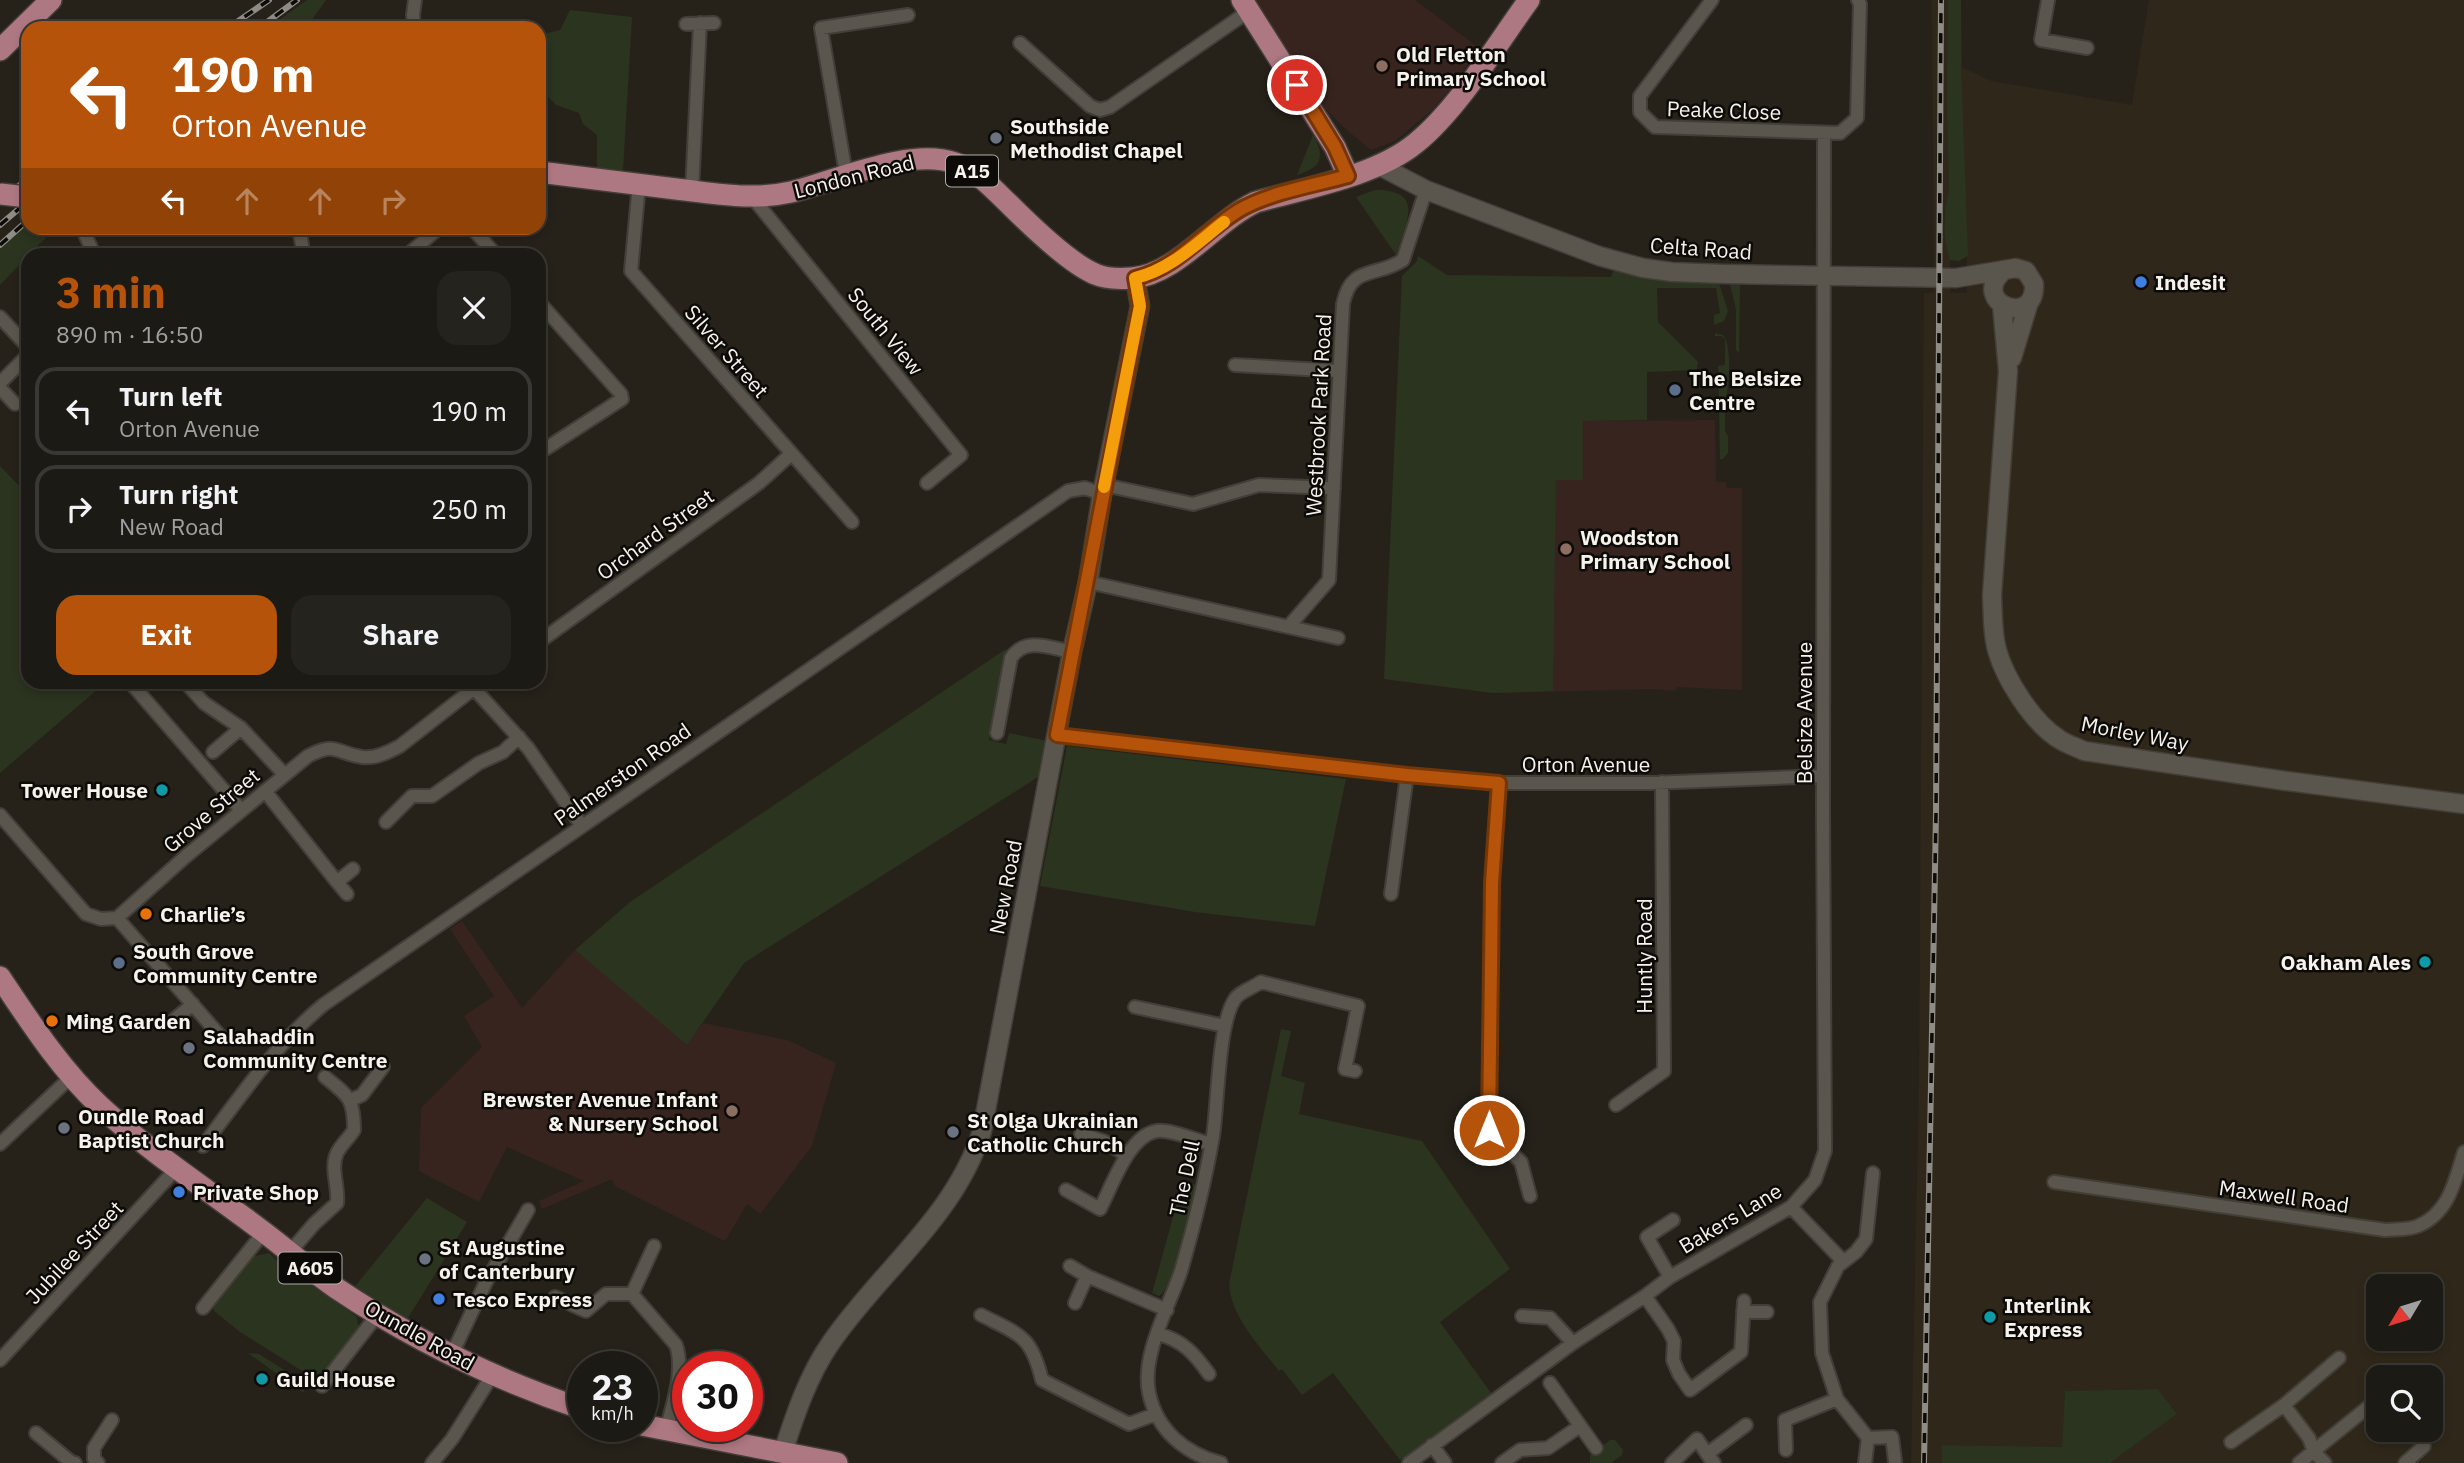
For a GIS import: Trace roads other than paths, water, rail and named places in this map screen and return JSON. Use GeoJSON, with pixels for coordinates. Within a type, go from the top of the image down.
{"type":"FeatureCollection","features":[{"type":"Feature","properties":{"kind":"main road"},"geometry":{"type":"LineString","coordinates":[[30,21],[51,0]]}},
{"type":"Feature","properties":{"kind":"main road","name":"London Road"},"geometry":{"type":"LineString","coordinates":[[546,173],[753,198],[790,192],[846,174],[919,159],[954,162],[978,174],[1035,229],[1087,269],[1105,277],[1135,278],[1167,266],[1241,209],[1256,202],[1348,176],[1405,151],[1427,132],[1463,92],[1529,0]]}},
{"type":"Feature","properties":{"kind":"main road"},"geometry":{"type":"LineString","coordinates":[[1246,6],[1335,147],[1348,176]]}},
{"type":"Feature","properties":{"kind":"main road"},"geometry":{"type":"LineString","coordinates":[[0,50],[21,29]]}},
{"type":"Feature","properties":{"kind":"main road"},"geometry":{"type":"LineString","coordinates":[[0,194],[21,196]]}},
{"type":"Feature","properties":{"kind":"main road","name":"Oundle Road"},"geometry":{"type":"LineString","coordinates":[[0,977],[72,1076],[108,1114],[176,1169],[335,1287],[378,1314],[492,1374],[534,1393],[567,1404]]}},
{"type":"Feature","properties":{"kind":"main road"},"geometry":{"type":"LineString","coordinates":[[658,1429],[836,1463]]}},
{"type":"Feature","properties":{"kind":"street"},"geometry":{"type":"LineString","coordinates":[[414,21],[415,0]]}},
{"type":"Feature","properties":{"kind":"street","name":"Peake Close"},"geometry":{"type":"LineString","coordinates":[[1713,0],[1640,96],[1640,112],[1656,127],[1840,133],[1857,118],[1858,0]]}},
{"type":"Feature","properties":{"kind":"street"},"geometry":{"type":"LineString","coordinates":[[2048,0],[2041,40],[2087,48]]}},
{"type":"Feature","properties":{"kind":"street"},"geometry":{"type":"LineString","coordinates":[[1020,43],[1090,106],[1100,110],[1110,107],[1246,6]]}},
{"type":"Feature","properties":{"kind":"street"},"geometry":{"type":"LineString","coordinates":[[846,174],[821,29],[908,15]]}},
{"type":"Feature","properties":{"kind":"street"},"geometry":{"type":"LineString","coordinates":[[692,191],[693,23],[715,23]]}},
{"type":"Feature","properties":{"kind":"street"},"geometry":{"type":"LineString","coordinates":[[1824,133],[1824,275]]}},
{"type":"Feature","properties":{"kind":"street","name":"Celta Road"},"geometry":{"type":"LineString","coordinates":[[1378,165],[1426,190],[1599,256],[1643,268],[1712,274],[1956,278],[2002,272]]}},
{"type":"Feature","properties":{"kind":"street","name":"Silver Street"},"geometry":{"type":"LineString","coordinates":[[639,184],[631,271],[852,522]]}},
{"type":"Feature","properties":{"kind":"street","name":"Westbrook Park Road"},"geometry":{"type":"LineString","coordinates":[[1289,626],[1329,580],[1339,371],[1346,289],[1362,275],[1396,265],[1403,260],[1426,190]]}},
{"type":"Feature","properties":{"kind":"street","name":"South View"},"geometry":{"type":"LineString","coordinates":[[753,198],[961,455],[928,483]]}},
{"type":"Feature","properties":{"kind":"street"},"geometry":{"type":"LineString","coordinates":[[415,248],[430,235]]}},
{"type":"Feature","properties":{"kind":"street"},"geometry":{"type":"LineString","coordinates":[[2019,268],[2032,278],[2034,291],[2029,302],[2017,309],[1999,302],[1994,292],[1995,281],[2002,272],[2019,268]]}},
{"type":"Feature","properties":{"kind":"street","name":"Belsize Avenue"},"geometry":{"type":"LineString","coordinates":[[1824,275],[1825,1151]]}},
{"type":"Feature","properties":{"kind":"street","name":"New Road"},"geometry":{"type":"LineString","coordinates":[[783,1452],[813,1374],[831,1343],[951,1194],[975,1153],[982,1131],[1140,306],[1135,278]]}},
{"type":"Feature","properties":{"kind":"street","name":"Celta Road"},"geometry":{"type":"LineString","coordinates":[[1956,278],[1999,302]]}},
{"type":"Feature","properties":{"kind":"street","name":"Morley Way"},"geometry":{"type":"LineString","coordinates":[[1999,302],[2008,371],[1992,595],[1993,624],[1996,648],[2003,668],[2044,726],[2059,739],[2084,751],[2464,804]]}},
{"type":"Feature","properties":{"kind":"street","name":"Morley Way"},"geometry":{"type":"LineString","coordinates":[[2008,371],[2029,302]]}},
{"type":"Feature","properties":{"kind":"street"},"geometry":{"type":"LineString","coordinates":[[546,310],[621,394],[622,399],[546,448]]}},
{"type":"Feature","properties":{"kind":"street"},"geometry":{"type":"LineString","coordinates":[[0,317],[21,340]]}},
{"type":"Feature","properties":{"kind":"street"},"geometry":{"type":"LineString","coordinates":[[15,404],[0,386],[21,363]]}},
{"type":"Feature","properties":{"kind":"street"},"geometry":{"type":"LineString","coordinates":[[1235,365],[1339,371]]}},
{"type":"Feature","properties":{"kind":"street","name":"Orchard Street"},"geometry":{"type":"LineString","coordinates":[[546,637],[759,483],[791,454]]}},
{"type":"Feature","properties":{"kind":"street","name":"Palmerston Road"},"geometry":{"type":"LineString","coordinates":[[203,1146],[251,1082],[314,1012],[1068,491],[1103,489],[1193,504],[1259,485],[1334,488]]}},
{"type":"Feature","properties":{"kind":"street"},"geometry":{"type":"LineString","coordinates":[[1088,582],[1338,638]]}},
{"type":"Feature","properties":{"kind":"street"},"geometry":{"type":"LineString","coordinates":[[997,733],[1011,658],[1016,652],[1029,644],[1072,652]]}},
{"type":"Feature","properties":{"kind":"street"},"geometry":{"type":"LineString","coordinates":[[136,689],[241,810]]}},
{"type":"Feature","properties":{"kind":"street"},"geometry":{"type":"LineString","coordinates":[[191,689],[204,703],[240,728],[284,774]]}},
{"type":"Feature","properties":{"kind":"street","name":"Grove Street"},"geometry":{"type":"LineString","coordinates":[[117,918],[241,810],[308,756],[325,748],[338,749],[364,758],[385,754],[400,746],[469,689]]}},
{"type":"Feature","properties":{"kind":"street"},"geometry":{"type":"LineString","coordinates":[[479,689],[519,737],[582,825]]}},
{"type":"Feature","properties":{"kind":"street"},"geometry":{"type":"LineString","coordinates":[[213,752],[240,728]]}},
{"type":"Feature","properties":{"kind":"street","name":"Orton Avenue"},"geometry":{"type":"LineString","coordinates":[[1057,735],[1499,783],[1662,782],[1824,776]]}},
{"type":"Feature","properties":{"kind":"street"},"geometry":{"type":"LineString","coordinates":[[386,822],[412,796],[432,796],[479,762],[503,752],[519,737]]}},
{"type":"Feature","properties":{"kind":"street"},"geometry":{"type":"LineString","coordinates":[[1391,894],[1407,775]]}},
{"type":"Feature","properties":{"kind":"street","name":"Huntly Road"},"geometry":{"type":"LineString","coordinates":[[1616,1105],[1664,1072],[1662,782]]}},
{"type":"Feature","properties":{"kind":"street"},"geometry":{"type":"LineString","coordinates":[[1499,783],[1492,883],[1489,1130],[1521,1162],[1530,1196]]}},
{"type":"Feature","properties":{"kind":"street"},"geometry":{"type":"LineString","coordinates":[[265,791],[346,894]]}},
{"type":"Feature","properties":{"kind":"street"},"geometry":{"type":"LineString","coordinates":[[0,815],[86,914],[102,919],[117,918],[220,1037]]}},
{"type":"Feature","properties":{"kind":"street"},"geometry":{"type":"LineString","coordinates":[[337,881],[353,869]]}},
{"type":"Feature","properties":{"kind":"street","name":"The Dell"},"geometry":{"type":"LineString","coordinates":[[1222,1463],[1203,1458],[1178,1444],[1156,1413],[1149,1394],[1147,1373],[1151,1353],[1200,1203],[1211,1144],[1225,1026],[1235,998],[1261,982],[1358,1006],[1345,1069],[1355,1071]]}},
{"type":"Feature","properties":{"kind":"street"},"geometry":{"type":"LineString","coordinates":[[175,1019],[193,1004]]}},
{"type":"Feature","properties":{"kind":"street"},"geometry":{"type":"LineString","coordinates":[[1135,1007],[1225,1026]]}},
{"type":"Feature","properties":{"kind":"street"},"geometry":{"type":"LineString","coordinates":[[351,1100],[362,1095],[383,1067]]}},
{"type":"Feature","properties":{"kind":"street"},"geometry":{"type":"LineString","coordinates":[[0,1144],[72,1076]]}},
{"type":"Feature","properties":{"kind":"street"},"geometry":{"type":"LineString","coordinates":[[290,1252],[337,1203],[334,1167],[337,1153],[354,1130],[348,1094],[325,1077]]}},
{"type":"Feature","properties":{"kind":"street"},"geometry":{"type":"LineString","coordinates":[[1066,1190],[1100,1209],[1133,1145],[1158,1131],[1211,1144]]}},
{"type":"Feature","properties":{"kind":"street"},"geometry":{"type":"LineString","coordinates":[[1081,1134],[1103,1141],[1128,1155]]}},
{"type":"Feature","properties":{"kind":"street","name":"Bakers Lane"},"geometry":{"type":"LineString","coordinates":[[1409,1463],[1573,1343],[1670,1277],[1791,1207],[1815,1181],[1825,1151]]}},
{"type":"Feature","properties":{"kind":"street","name":"Maxwell Road"},"geometry":{"type":"LineString","coordinates":[[2054,1182],[2385,1230],[2417,1226],[2440,1212],[2451,1193],[2464,1152]]}},
{"type":"Feature","properties":{"kind":"street","name":"Jubilee Street"},"geometry":{"type":"LineString","coordinates":[[0,1360],[176,1169]]}},
{"type":"Feature","properties":{"kind":"street"},"geometry":{"type":"LineString","coordinates":[[1865,1463],[1868,1438],[1837,1399],[1822,1353],[1820,1302],[1838,1266],[1856,1252],[1866,1239],[1873,1173]]}},
{"type":"Feature","properties":{"kind":"street"},"geometry":{"type":"LineString","coordinates":[[1791,1207],[1843,1261]]}},
{"type":"Feature","properties":{"kind":"street"},"geometry":{"type":"LineString","coordinates":[[452,1354],[486,1282],[528,1210]]}},
{"type":"Feature","properties":{"kind":"street","name":"Bakers Lane"},"geometry":{"type":"LineString","coordinates":[[1670,1277],[1647,1237],[1673,1220]]}},
{"type":"Feature","properties":{"kind":"street"},"geometry":{"type":"LineString","coordinates":[[203,1308],[264,1232]]}},
{"type":"Feature","properties":{"kind":"street"},"geometry":{"type":"LineString","coordinates":[[632,1294],[654,1246]]}},
{"type":"Feature","properties":{"kind":"street"},"geometry":{"type":"LineString","coordinates":[[1070,1266],[1167,1310]]}},
{"type":"Feature","properties":{"kind":"street"},"geometry":{"type":"LineString","coordinates":[[1075,1303],[1087,1276]]}},
{"type":"Feature","properties":{"kind":"street"},"geometry":{"type":"LineString","coordinates":[[555,1297],[586,1311],[606,1294],[632,1294],[676,1345],[679,1355],[675,1393],[666,1431]]}},
{"type":"Feature","properties":{"kind":"street"},"geometry":{"type":"LineString","coordinates":[[1645,1296],[1674,1341],[1673,1360],[1685,1393],[1741,1352],[1744,1307],[1766,1312]]}},
{"type":"Feature","properties":{"kind":"street"},"geometry":{"type":"LineString","coordinates":[[322,1387],[378,1314]]}},
{"type":"Feature","properties":{"kind":"street"},"geometry":{"type":"LineString","coordinates":[[981,1315],[1021,1335],[1035,1354],[1042,1380],[1129,1424],[1156,1413]]}},
{"type":"Feature","properties":{"kind":"street"},"geometry":{"type":"LineString","coordinates":[[1522,1316],[1550,1318],[1573,1343]]}},
{"type":"Feature","properties":{"kind":"street"},"geometry":{"type":"LineString","coordinates":[[1159,1334],[1174,1338],[1192,1350],[1209,1374]]}},
{"type":"Feature","properties":{"kind":"street"},"geometry":{"type":"LineString","coordinates":[[2231,1443],[2284,1405],[2339,1358]]}},
{"type":"Feature","properties":{"kind":"street"},"geometry":{"type":"LineString","coordinates":[[432,1463],[452,1439],[492,1374]]}},
{"type":"Feature","properties":{"kind":"street"},"geometry":{"type":"LineString","coordinates":[[1550,1383],[1596,1448]]}},
{"type":"Feature","properties":{"kind":"street"},"geometry":{"type":"LineString","coordinates":[[1786,1450],[1785,1420],[1837,1399]]}},
{"type":"Feature","properties":{"kind":"street"},"geometry":{"type":"LineString","coordinates":[[2284,1405],[2309,1438],[2314,1452],[2325,1463]]}},
{"type":"Feature","properties":{"kind":"street"},"geometry":{"type":"LineString","coordinates":[[2299,1463],[2366,1409]]}},
{"type":"Feature","properties":{"kind":"street"},"geometry":{"type":"LineString","coordinates":[[36,1433],[71,1462],[96,1461],[94,1448],[112,1420]]}},
{"type":"Feature","properties":{"kind":"street"},"geometry":{"type":"LineString","coordinates":[[1672,1463],[1697,1439],[1710,1458],[1746,1424]]}},
{"type":"Feature","properties":{"kind":"street"},"geometry":{"type":"LineString","coordinates":[[1502,1463],[1520,1450],[1548,1448],[1580,1426]]}},
{"type":"Feature","properties":{"kind":"street"},"geometry":{"type":"LineString","coordinates":[[1868,1438],[1892,1437],[1895,1461]]}},
{"type":"Feature","properties":{"kind":"street"},"geometry":{"type":"LineString","coordinates":[[1432,1446],[1444,1463]]}},
{"type":"Feature","properties":{"kind":"street"},"geometry":{"type":"LineString","coordinates":[[2405,1463],[2424,1446]]}},
{"type":"Feature","properties":{"kind":"railway"},"geometry":{"type":"LineString","coordinates":[[238,21],[269,0]]}},
{"type":"Feature","properties":{"kind":"railway"},"geometry":{"type":"LineString","coordinates":[[268,21],[297,0]]}},
{"type":"Feature","properties":{"kind":"railway"},"geometry":{"type":"LineString","coordinates":[[1924,1463],[1936,814],[1941,0]]}},
{"type":"Feature","properties":{"kind":"railway"},"geometry":{"type":"LineString","coordinates":[[0,202],[21,184]]}},
{"type":"Feature","properties":{"kind":"railway"},"geometry":{"type":"LineString","coordinates":[[0,225],[21,207]]}},
{"type":"Feature","properties":{"kind":"railway"},"geometry":{"type":"LineString","coordinates":[[0,245],[21,226]]}},
{"type":"Feature","properties":{"kind":"place","name":"Old Fletton Primary School"},"geometry":{"type":"Point","coordinates":[1382,66]}},
{"type":"Feature","properties":{"kind":"place","name":"Southside Methodist Chapel"},"geometry":{"type":"Point","coordinates":[996,138]}},
{"type":"Feature","properties":{"kind":"place","name":"Indesit"},"geometry":{"type":"Point","coordinates":[2141,282]}},
{"type":"Feature","properties":{"kind":"place","name":"The Belsize Centre"},"geometry":{"type":"Point","coordinates":[1675,390]}},
{"type":"Feature","properties":{"kind":"place","name":"Woodston Primary School"},"geometry":{"type":"Point","coordinates":[1566,549]}},
{"type":"Feature","properties":{"kind":"place","name":"Tower House"},"geometry":{"type":"Point","coordinates":[162,790]}},
{"type":"Feature","properties":{"kind":"place","name":"Charlie’s"},"geometry":{"type":"Point","coordinates":[146,914]}},
{"type":"Feature","properties":{"kind":"place","name":"Oakham Ales"},"geometry":{"type":"Point","coordinates":[2425,962]}},
{"type":"Feature","properties":{"kind":"place","name":"South Grove Community Centre"},"geometry":{"type":"Point","coordinates":[119,963]}},
{"type":"Feature","properties":{"kind":"place","name":"Ming Garden"},"geometry":{"type":"Point","coordinates":[52,1021]}},
{"type":"Feature","properties":{"kind":"place","name":"Salahaddin Community Centre"},"geometry":{"type":"Point","coordinates":[189,1048]}},
{"type":"Feature","properties":{"kind":"place","name":"Brewster Avenue Infant & Nursery School"},"geometry":{"type":"Point","coordinates":[732,1111]}},
{"type":"Feature","properties":{"kind":"place","name":"Oundle Road Baptist Church"},"geometry":{"type":"Point","coordinates":[64,1128]}},
{"type":"Feature","properties":{"kind":"place","name":"St Olga Ukrainian Catholic Church"},"geometry":{"type":"Point","coordinates":[953,1132]}},
{"type":"Feature","properties":{"kind":"place","name":"Private Shop"},"geometry":{"type":"Point","coordinates":[179,1192]}},
{"type":"Feature","properties":{"kind":"place","name":"St Augustine of Canterbury"},"geometry":{"type":"Point","coordinates":[425,1259]}},
{"type":"Feature","properties":{"kind":"place","name":"Tesco Express"},"geometry":{"type":"Point","coordinates":[439,1299]}},
{"type":"Feature","properties":{"kind":"place","name":"Interlink Express"},"geometry":{"type":"Point","coordinates":[1990,1317]}},
{"type":"Feature","properties":{"kind":"place","name":"Guild House"},"geometry":{"type":"Point","coordinates":[262,1379]}}]}
